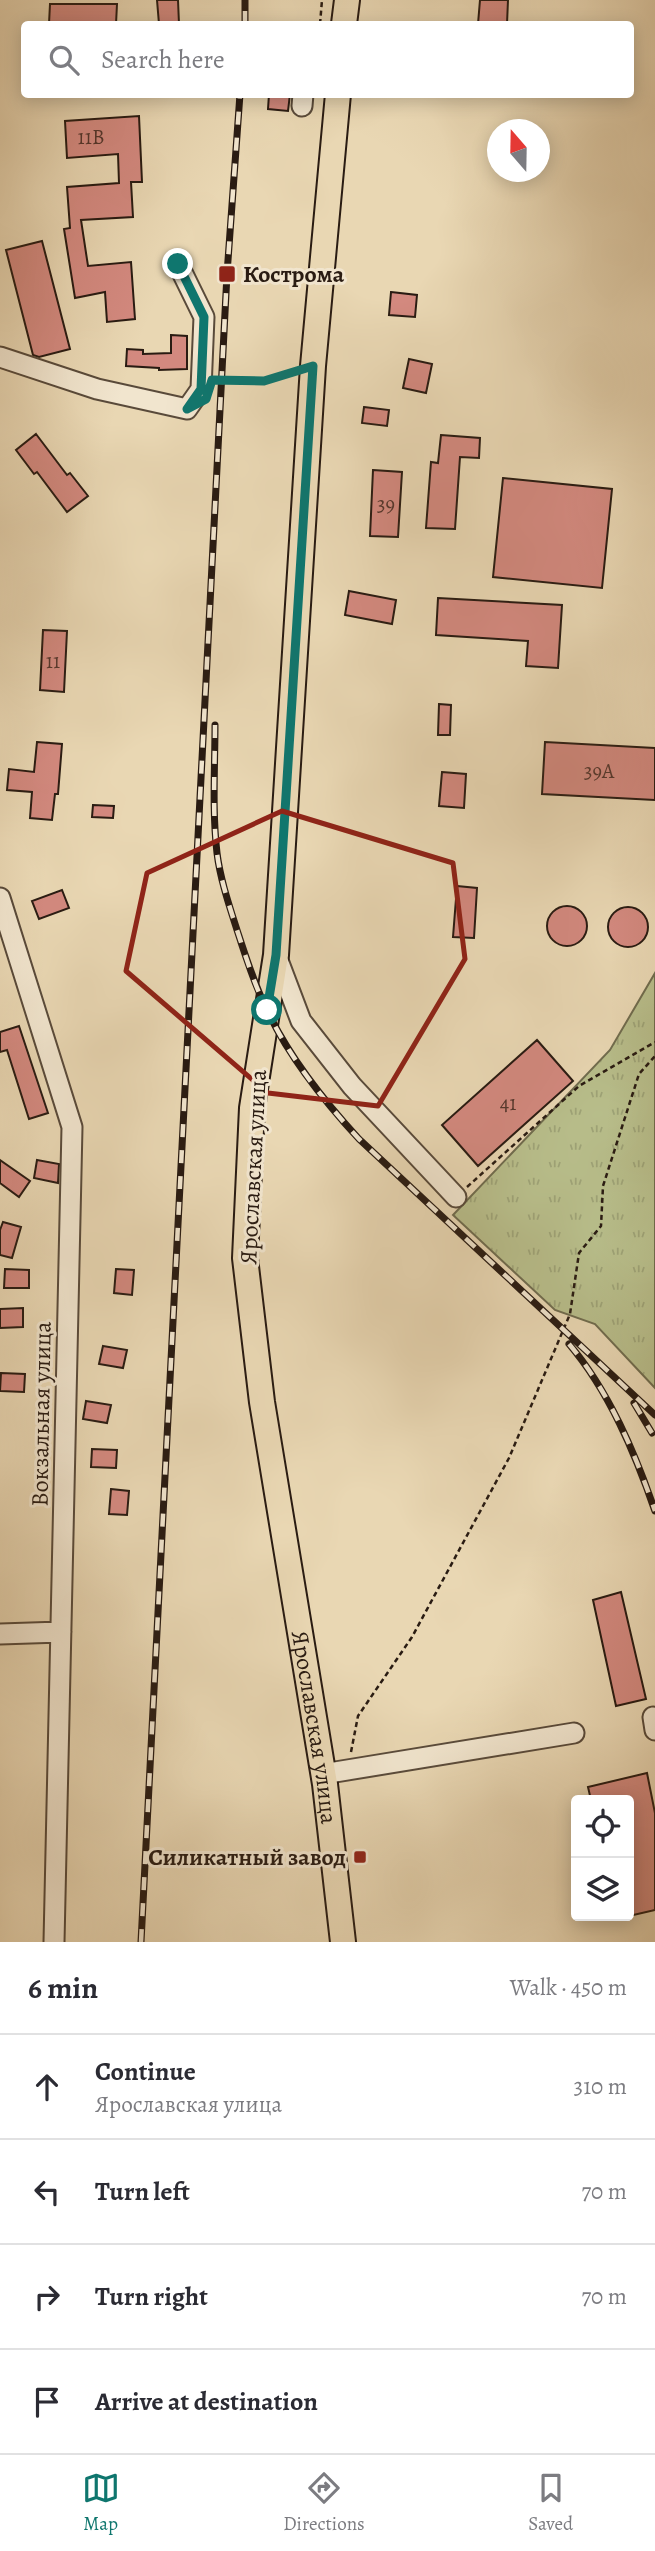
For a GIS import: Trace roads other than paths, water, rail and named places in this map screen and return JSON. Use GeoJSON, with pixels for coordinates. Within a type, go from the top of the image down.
{"type":"FeatureCollection","features":[{"type":"Feature","properties":{"kind":"main road"},"geometry":{"type":"LineString","coordinates":[[344,21],[346,0]]}},
{"type":"Feature","properties":{"kind":"main road","name":"Ярославская улица"},"geometry":{"type":"LineString","coordinates":[[338,98],[313,366],[276,955],[251,1108],[245,1258],[262,1402],[323,1774],[343,1942]]}},
{"type":"Feature","properties":{"kind":"street"},"geometry":{"type":"LineString","coordinates":[[0,357],[97,388],[187,409],[201,389],[204,317],[178,264]]}},
{"type":"Feature","properties":{"kind":"street","name":"Вокзальная улица"},"geometry":{"type":"LineString","coordinates":[[0,898],[72,1127],[54,1942]]}},
{"type":"Feature","properties":{"kind":"street"},"geometry":{"type":"LineString","coordinates":[[276,955],[301,1021],[352,1086],[456,1197]]}},
{"type":"Feature","properties":{"kind":"street"},"geometry":{"type":"LineString","coordinates":[[0,1633],[61,1632]]}},
{"type":"Feature","properties":{"kind":"street"},"geometry":{"type":"LineString","coordinates":[[323,1774],[574,1733]]}},
{"type":"Feature","properties":{"kind":"railway"},"geometry":{"type":"LineString","coordinates":[[245,0],[245,21]]}},
{"type":"Feature","properties":{"kind":"railway"},"geometry":{"type":"LineString","coordinates":[[141,1942],[227,274],[240,98]]}},
{"type":"Feature","properties":{"kind":"railway"},"geometry":{"type":"LineString","coordinates":[[215,725],[215,821],[220,872],[254,980],[286,1045],[320,1094],[359,1139],[655,1415]]}},
{"type":"Feature","properties":{"kind":"railway"},"geometry":{"type":"LineString","coordinates":[[569,1344],[609,1402],[639,1467],[655,1511]]}},
{"type":"Feature","properties":{"kind":"railway"},"geometry":{"type":"LineString","coordinates":[[634,1403],[652,1433]]}},
{"type":"Feature","properties":{"kind":"place","name":"Кострома"},"geometry":{"type":"Point","coordinates":[227,274]}},
{"type":"Feature","properties":{"kind":"place","name":"Силикатный завод"},"geometry":{"type":"Point","coordinates":[360,1857]}}]}
